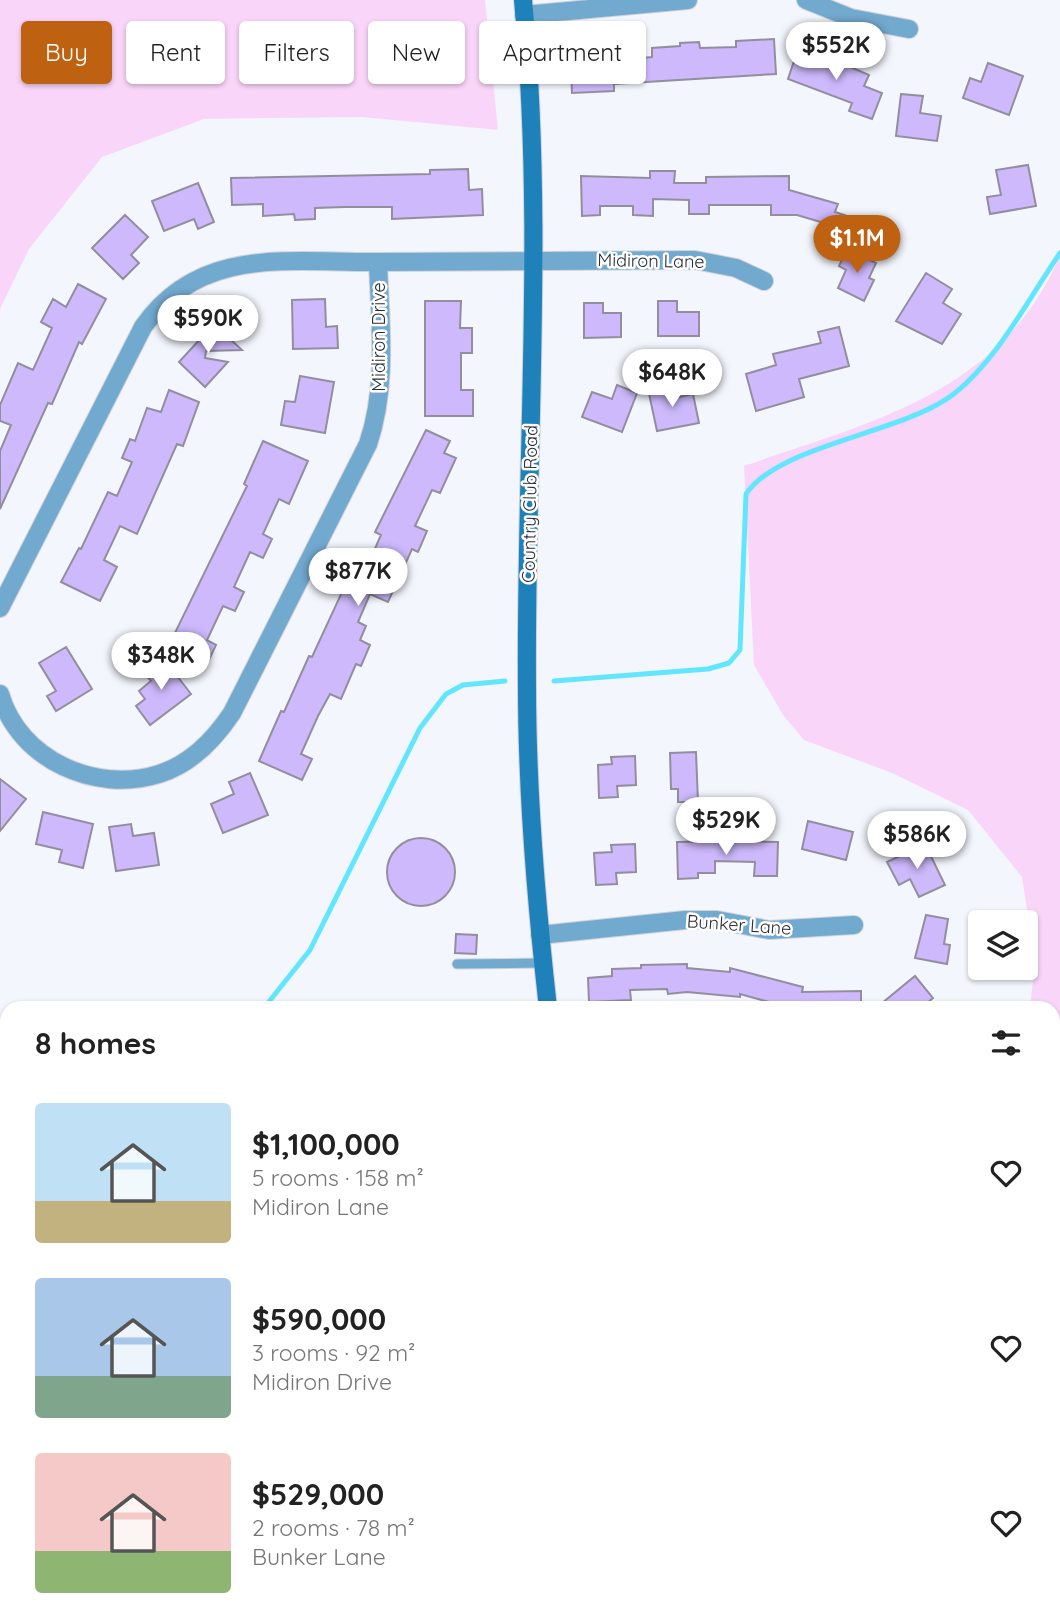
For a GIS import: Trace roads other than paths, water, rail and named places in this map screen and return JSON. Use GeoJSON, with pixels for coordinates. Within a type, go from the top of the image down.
{"type":"FeatureCollection","features":[{"type":"Feature","properties":{"kind":"street"},"geometry":{"type":"LineString","coordinates":[[523,7],[688,0]]}},
{"type":"Feature","properties":{"kind":"street"},"geometry":{"type":"LineString","coordinates":[[806,0],[851,18],[909,29]]}},
{"type":"Feature","properties":{"kind":"street","name":"Country Club Road"},"geometry":{"type":"LineString","coordinates":[[523,7],[534,260],[527,688],[531,823],[547,1001]]}},
{"type":"Feature","properties":{"kind":"street","name":"Midiron Drive"},"geometry":{"type":"LineString","coordinates":[[0,608],[143,327],[171,294],[202,275],[236,265],[534,260]]}},
{"type":"Feature","properties":{"kind":"street","name":"Midiron Lane"},"geometry":{"type":"LineString","coordinates":[[534,260],[695,260],[736,268],[764,281]]}},
{"type":"Feature","properties":{"kind":"street","name":"Midiron Drive"},"geometry":{"type":"LineString","coordinates":[[0,694],[14,724],[40,753],[74,772],[98,779],[136,780],[160,774],[192,757],[218,733],[232,713],[371,435],[381,387],[378,262]]}},
{"type":"Feature","properties":{"kind":"street","name":"Bunker Lane"},"geometry":{"type":"LineString","coordinates":[[540,935],[685,920],[717,920],[769,929],[854,925]]}},
{"type":"Feature","properties":{"kind":"lane"},"geometry":{"type":"LineString","coordinates":[[457,964],[543,963]]}},
{"type":"Feature","properties":{"kind":"waterway"},"geometry":{"type":"LineString","coordinates":[[554,681],[708,669],[729,663],[740,650],[746,494],[763,477],[786,462],[906,419],[955,393],[999,346],[1060,253]]}},
{"type":"Feature","properties":{"kind":"waterway"},"geometry":{"type":"LineString","coordinates":[[270,1001],[310,950],[420,728],[446,694],[463,685],[505,681]]}}]}
